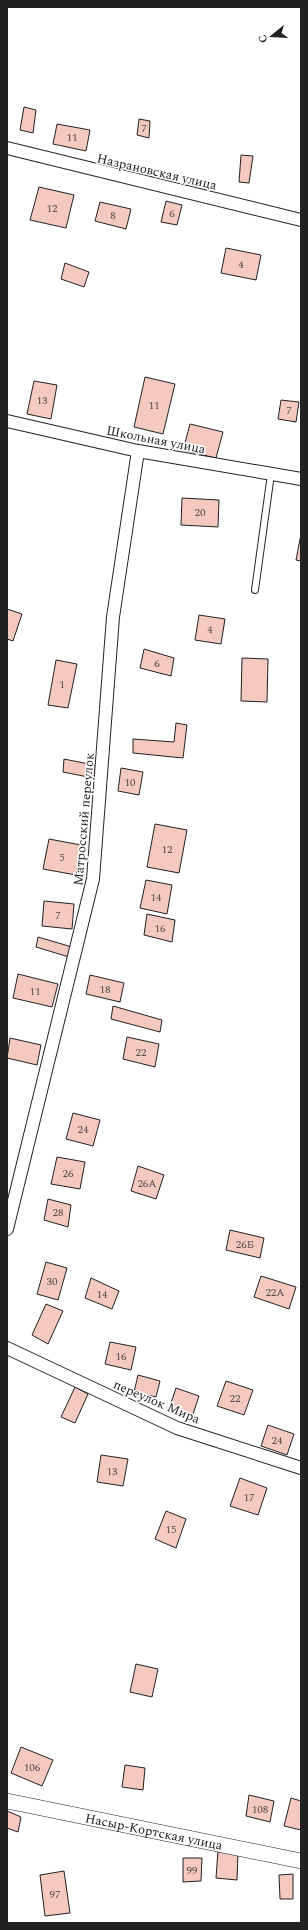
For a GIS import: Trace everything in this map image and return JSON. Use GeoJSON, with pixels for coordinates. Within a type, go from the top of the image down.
{"type":"FeatureCollection","features":[{"type":"Feature","properties":{"kind":"street","name":"Назрановская улица"},"geometry":{"type":"LineString","coordinates":[[7,148],[301,220]]}},
{"type":"Feature","properties":{"kind":"street","name":"Школьная улица"},"geometry":{"type":"LineString","coordinates":[[7,420],[138,451],[301,479]]}},
{"type":"Feature","properties":{"kind":"street","name":"Матросский переулок"},"geometry":{"type":"LineString","coordinates":[[7,1229],[94,879],[113,617],[138,451]]}},
{"type":"Feature","properties":{"kind":"street","name":"переулок Мира"},"geometry":{"type":"LineString","coordinates":[[7,1348],[177,1428],[301,1468]]}},
{"type":"Feature","properties":{"kind":"street","name":"Насыр-Кортская улица"},"geometry":{"type":"LineString","coordinates":[[7,1801],[301,1861]]}},
{"type":"Feature","properties":{"kind":"lane"},"geometry":{"type":"LineString","coordinates":[[255,590],[271,474]]}},
{"type":"Feature","properties":{"kind":"building"},"geometry":{"type":"Polygon","coordinates":[[[24,107],[36,110],[33,133],[20,130],[24,107]]]}},
{"type":"Feature","properties":{"kind":"building"},"geometry":{"type":"Polygon","coordinates":[[[139,119],[150,121],[149,138],[137,135],[139,119]]]}},
{"type":"Feature","properties":{"kind":"building"},"geometry":{"type":"Polygon","coordinates":[[[57,124],[90,130],[86,151],[53,144],[57,124]]]}},
{"type":"Feature","properties":{"kind":"building"},"geometry":{"type":"Polygon","coordinates":[[[241,155],[253,156],[249,183],[239,182],[241,155]]]}},
{"type":"Feature","properties":{"kind":"building"},"geometry":{"type":"Polygon","coordinates":[[[39,187],[74,195],[66,228],[30,220],[39,187]]]}},
{"type":"Feature","properties":{"kind":"building"},"geometry":{"type":"Polygon","coordinates":[[[166,201],[182,205],[177,225],[161,222],[166,201]]]}},
{"type":"Feature","properties":{"kind":"building"},"geometry":{"type":"Polygon","coordinates":[[[100,202],[131,209],[126,229],[95,221],[100,202]]]}},
{"type":"Feature","properties":{"kind":"building"},"geometry":{"type":"Polygon","coordinates":[[[226,248],[261,255],[256,280],[221,273],[226,248]]]}},
{"type":"Feature","properties":{"kind":"building"},"geometry":{"type":"Polygon","coordinates":[[[65,263],[89,272],[84,287],[61,279],[65,263]]]}},
{"type":"Feature","properties":{"kind":"building"},"geometry":{"type":"Polygon","coordinates":[[[145,377],[175,384],[163,434],[134,427],[145,377]]]}},
{"type":"Feature","properties":{"kind":"building"},"geometry":{"type":"Polygon","coordinates":[[[34,381],[57,385],[51,419],[27,414],[34,381]]]}},
{"type":"Feature","properties":{"kind":"building"},"geometry":{"type":"Polygon","coordinates":[[[281,400],[299,402],[296,422],[278,419],[281,400]]]}},
{"type":"Feature","properties":{"kind":"building"},"geometry":{"type":"Polygon","coordinates":[[[190,424],[223,432],[216,458],[183,450],[190,424]]]}},
{"type":"Feature","properties":{"kind":"building"},"geometry":{"type":"Polygon","coordinates":[[[182,498],[219,500],[218,527],[181,525],[182,498]]]}},
{"type":"Feature","properties":{"kind":"building"},"geometry":{"type":"Polygon","coordinates":[[[301,534],[301,561],[296,560],[301,534]]]}},
{"type":"Feature","properties":{"kind":"building"},"geometry":{"type":"Polygon","coordinates":[[[7,609],[22,614],[13,641],[7,639],[7,609]]]}},
{"type":"Feature","properties":{"kind":"building"},"geometry":{"type":"Polygon","coordinates":[[[199,615],[225,619],[221,644],[195,640],[199,615]]]}},
{"type":"Feature","properties":{"kind":"building"},"geometry":{"type":"Polygon","coordinates":[[[144,649],[174,658],[171,676],[140,668],[144,649]]]}},
{"type":"Feature","properties":{"kind":"building"},"geometry":{"type":"Polygon","coordinates":[[[242,658],[268,659],[267,702],[241,701],[242,658]]]}},
{"type":"Feature","properties":{"kind":"building"},"geometry":{"type":"Polygon","coordinates":[[[56,660],[77,664],[68,708],[48,705],[56,660]]]}},
{"type":"Feature","properties":{"kind":"building"},"geometry":{"type":"Polygon","coordinates":[[[176,723],[187,725],[183,758],[133,753],[133,739],[174,742],[176,723]]]}},
{"type":"Feature","properties":{"kind":"building"},"geometry":{"type":"Polygon","coordinates":[[[64,759],[99,766],[98,779],[63,772],[64,759]]]}},
{"type":"Feature","properties":{"kind":"building"},"geometry":{"type":"Polygon","coordinates":[[[121,768],[143,772],[139,795],[118,791],[121,768]]]}},
{"type":"Feature","properties":{"kind":"building"},"geometry":{"type":"Polygon","coordinates":[[[155,824],[187,830],[179,873],[147,867],[155,824]]]}},
{"type":"Feature","properties":{"kind":"building"},"geometry":{"type":"Polygon","coordinates":[[[49,839],[81,845],[76,875],[43,869],[49,839]]]}},
{"type":"Feature","properties":{"kind":"building"},"geometry":{"type":"Polygon","coordinates":[[[146,880],[172,885],[167,914],[140,908],[146,880]]]}},
{"type":"Feature","properties":{"kind":"building"},"geometry":{"type":"Polygon","coordinates":[[[44,901],[74,904],[72,929],[42,926],[44,901]]]}},
{"type":"Feature","properties":{"kind":"building"},"geometry":{"type":"Polygon","coordinates":[[[147,914],[175,920],[172,942],[144,935],[147,914]]]}},
{"type":"Feature","properties":{"kind":"building"},"geometry":{"type":"Polygon","coordinates":[[[38,937],[72,947],[69,957],[36,947],[38,937]]]}},
{"type":"Feature","properties":{"kind":"building"},"geometry":{"type":"Polygon","coordinates":[[[18,974],[58,984],[52,1007],[13,998],[18,974]]]}},
{"type":"Feature","properties":{"kind":"building"},"geometry":{"type":"Polygon","coordinates":[[[90,975],[124,983],[120,1002],[86,994],[90,975]]]}},
{"type":"Feature","properties":{"kind":"building"},"geometry":{"type":"Polygon","coordinates":[[[113,1006],[162,1020],[160,1032],[111,1019],[113,1006]]]}},
{"type":"Feature","properties":{"kind":"building"},"geometry":{"type":"Polygon","coordinates":[[[127,1037],[159,1044],[155,1067],[123,1059],[127,1037]]]}},
{"type":"Feature","properties":{"kind":"building"},"geometry":{"type":"Polygon","coordinates":[[[10,1038],[41,1045],[37,1065],[7,1058],[10,1038]]]}},
{"type":"Feature","properties":{"kind":"building"},"geometry":{"type":"Polygon","coordinates":[[[73,1113],[100,1120],[93,1146],[66,1139],[73,1113]]]}},
{"type":"Feature","properties":{"kind":"building"},"geometry":{"type":"Polygon","coordinates":[[[57,1157],[85,1162],[80,1189],[51,1184],[57,1157]]]}},
{"type":"Feature","properties":{"kind":"building"},"geometry":{"type":"Polygon","coordinates":[[[138,1166],[164,1175],[156,1199],[131,1191],[138,1166]]]}},
{"type":"Feature","properties":{"kind":"building"},"geometry":{"type":"Polygon","coordinates":[[[48,1199],[71,1205],[68,1227],[44,1220],[48,1199]]]}},
{"type":"Feature","properties":{"kind":"building"},"geometry":{"type":"Polygon","coordinates":[[[230,1230],[264,1238],[260,1258],[226,1250],[230,1230]]]}},
{"type":"Feature","properties":{"kind":"building"},"geometry":{"type":"Polygon","coordinates":[[[46,1262],[67,1268],[58,1300],[37,1294],[46,1262]]]}},
{"type":"Feature","properties":{"kind":"building"},"geometry":{"type":"Polygon","coordinates":[[[261,1276],[296,1287],[289,1309],[254,1297],[261,1276]]]}},
{"type":"Feature","properties":{"kind":"building"},"geometry":{"type":"Polygon","coordinates":[[[91,1278],[119,1291],[112,1309],[85,1298],[91,1278]]]}},
{"type":"Feature","properties":{"kind":"building"},"geometry":{"type":"Polygon","coordinates":[[[46,1304],[63,1311],[48,1344],[32,1335],[46,1304]]]}},
{"type":"Feature","properties":{"kind":"building"},"geometry":{"type":"Polygon","coordinates":[[[110,1342],[136,1347],[131,1370],[105,1364],[110,1342]]]}},
{"type":"Feature","properties":{"kind":"building"},"geometry":{"type":"Polygon","coordinates":[[[138,1375],[160,1381],[156,1397],[134,1392],[138,1375]]]}},
{"type":"Feature","properties":{"kind":"building"},"geometry":{"type":"Polygon","coordinates":[[[226,1381],[253,1390],[244,1415],[217,1406],[226,1381]]]}},
{"type":"Feature","properties":{"kind":"building"},"geometry":{"type":"Polygon","coordinates":[[[75,1387],[88,1394],[75,1423],[61,1417],[75,1387]]]}},
{"type":"Feature","properties":{"kind":"building"},"geometry":{"type":"Polygon","coordinates":[[[176,1388],[199,1396],[191,1420],[168,1412],[176,1388]]]}},
{"type":"Feature","properties":{"kind":"building"},"geometry":{"type":"Polygon","coordinates":[[[268,1425],[294,1434],[287,1455],[261,1446],[268,1425]]]}},
{"type":"Feature","properties":{"kind":"building"},"geometry":{"type":"Polygon","coordinates":[[[101,1455],[128,1459],[123,1486],[97,1482],[101,1455]]]}},
{"type":"Feature","properties":{"kind":"building"},"geometry":{"type":"Polygon","coordinates":[[[240,1478],[267,1488],[258,1515],[230,1506],[240,1478]]]}},
{"type":"Feature","properties":{"kind":"building"},"geometry":{"type":"Polygon","coordinates":[[[166,1511],[186,1519],[176,1548],[155,1539],[166,1511]]]}},
{"type":"Feature","properties":{"kind":"building"},"geometry":{"type":"Polygon","coordinates":[[[136,1664],[158,1669],[152,1697],[130,1692],[136,1664]]]}},
{"type":"Feature","properties":{"kind":"building"},"geometry":{"type":"Polygon","coordinates":[[[21,1747],[53,1760],[42,1786],[11,1773],[21,1747]]]}},
{"type":"Feature","properties":{"kind":"building"},"geometry":{"type":"Polygon","coordinates":[[[125,1765],[145,1768],[143,1790],[122,1787],[125,1765]]]}},
{"type":"Feature","properties":{"kind":"building"},"geometry":{"type":"Polygon","coordinates":[[[249,1795],[274,1801],[270,1822],[246,1816],[249,1795]]]}},
{"type":"Feature","properties":{"kind":"building"},"geometry":{"type":"Polygon","coordinates":[[[291,1798],[301,1801],[301,1830],[284,1826],[291,1798]]]}},
{"type":"Feature","properties":{"kind":"building"},"geometry":{"type":"Polygon","coordinates":[[[7,1811],[21,1817],[18,1832],[7,1828],[7,1811]]]}},
{"type":"Feature","properties":{"kind":"building"},"geometry":{"type":"Polygon","coordinates":[[[218,1850],[238,1852],[237,1880],[216,1878],[218,1850]]]}},
{"type":"Feature","properties":{"kind":"building"},"geometry":{"type":"Polygon","coordinates":[[[183,1858],[202,1858],[201,1881],[183,1882],[183,1858]]]}},
{"type":"Feature","properties":{"kind":"building"},"geometry":{"type":"Polygon","coordinates":[[[64,1871],[70,1913],[45,1916],[40,1875],[64,1871]]]}},
{"type":"Feature","properties":{"kind":"building"},"geometry":{"type":"Polygon","coordinates":[[[293,1874],[293,1899],[280,1899],[279,1875],[293,1874]]]}}]}
